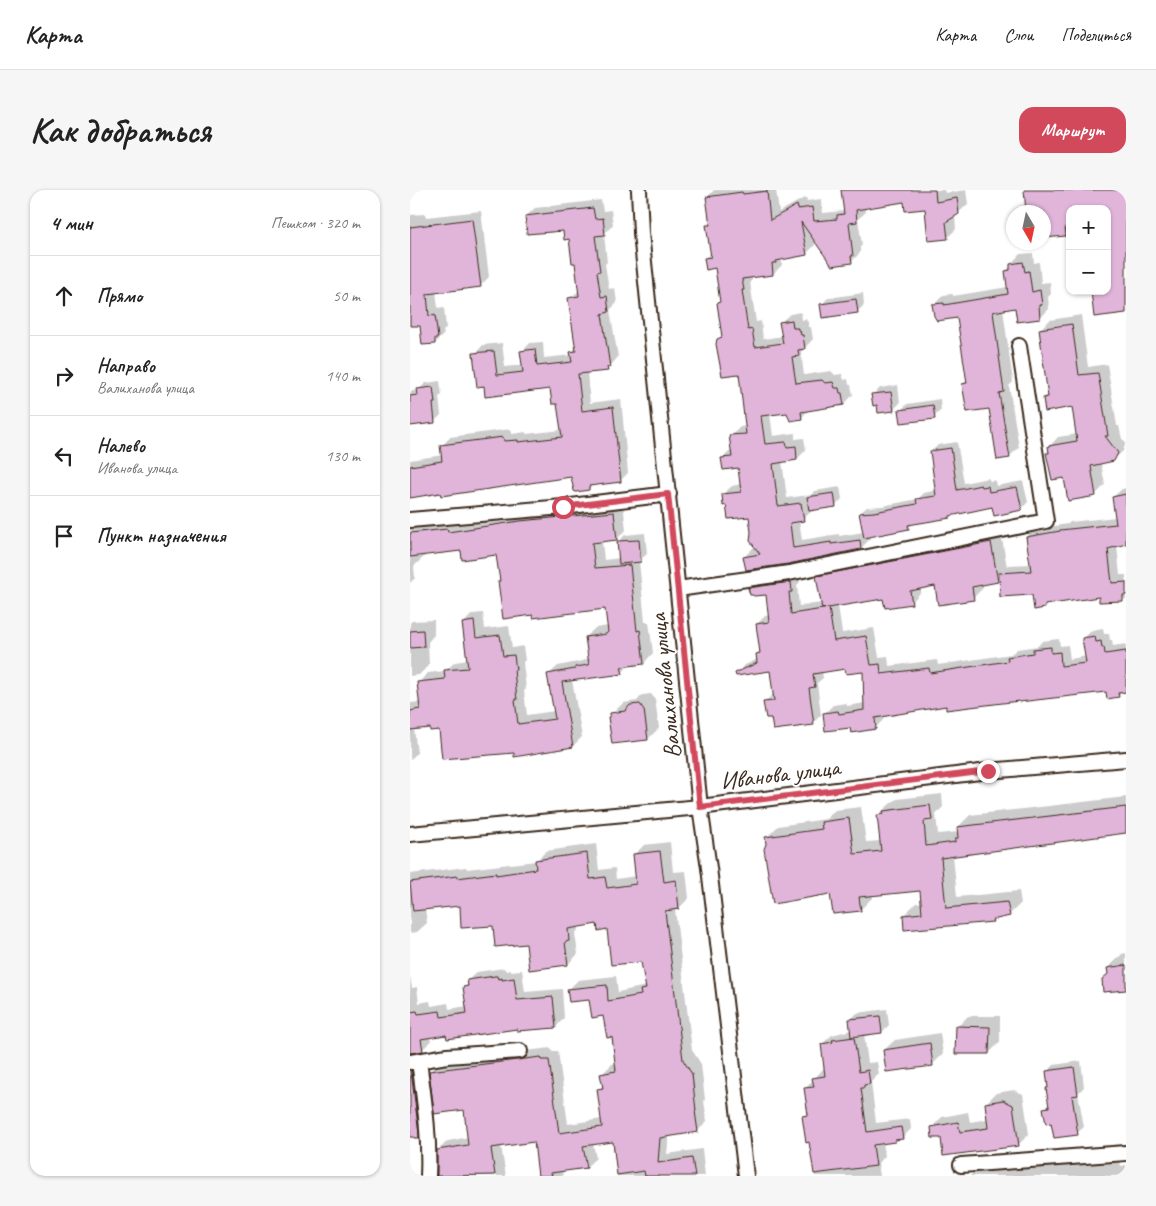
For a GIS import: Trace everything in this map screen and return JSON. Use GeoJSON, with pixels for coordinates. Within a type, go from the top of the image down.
{"type":"FeatureCollection","features":[{"type":"Feature","properties":{"kind":"street","name":"Валиханова улица"},"geometry":{"type":"LineString","coordinates":[[639,190],[641,233],[700,807],[746,1176]]}},
{"type":"Feature","properties":{"kind":"street"},"geometry":{"type":"LineString","coordinates":[[678,589],[789,573],[1046,521],[1019,346]]}},
{"type":"Feature","properties":{"kind":"street"},"geometry":{"type":"LineString","coordinates":[[410,520],[563,507],[668,494]]}},
{"type":"Feature","properties":{"kind":"street","name":"Иванова улица"},"geometry":{"type":"LineString","coordinates":[[410,834],[700,807],[988,771],[1126,759]]}},
{"type":"Feature","properties":{"kind":"street"},"geometry":{"type":"LineString","coordinates":[[428,1176],[429,1157],[426,1122],[414,1062],[447,1056],[520,1050]]}},
{"type":"Feature","properties":{"kind":"street"},"geometry":{"type":"LineString","coordinates":[[961,1165],[1126,1153]]}},
{"type":"Feature","properties":{"kind":"building"},"geometry":{"type":"Polygon","coordinates":[[[841,190],[935,190],[936,202],[957,198],[959,214],[946,222],[948,239],[928,241],[925,209],[905,211],[904,202],[856,210],[857,222],[849,223],[853,256],[851,256],[852,263],[832,266],[801,222],[807,255],[772,263],[773,275],[742,279],[748,330],[752,329],[755,347],[783,343],[779,322],[792,320],[793,328],[798,328],[801,335],[803,335],[805,349],[798,350],[799,356],[792,357],[796,383],[822,380],[825,383],[833,382],[835,388],[839,388],[840,393],[842,393],[844,405],[801,412],[802,419],[790,421],[787,413],[761,416],[765,444],[786,442],[787,447],[796,446],[797,460],[773,464],[778,506],[801,503],[804,521],[790,523],[793,548],[860,540],[861,549],[788,564],[746,570],[743,557],[760,554],[750,541],[749,517],[728,519],[726,505],[723,506],[722,494],[741,492],[738,468],[723,470],[721,458],[732,457],[729,435],[746,434],[739,374],[722,376],[716,344],[717,339],[722,337],[717,303],[720,302],[715,268],[706,270],[704,258],[711,257],[706,225],[710,225],[706,197],[767,191],[770,220],[797,205],[798,209],[812,207],[814,221],[837,219],[837,215],[844,214],[841,190]]]}},
{"type":"Feature","properties":{"kind":"building"},"geometry":{"type":"Polygon","coordinates":[[[1024,190],[1126,190],[1126,313],[1094,317],[1091,295],[1111,295],[1111,205],[1066,205],[1066,236],[1051,237],[1051,205],[1025,205],[1024,190]]]}},
{"type":"Feature","properties":{"kind":"building"},"geometry":{"type":"Polygon","coordinates":[[[593,208],[595,219],[603,218],[605,235],[595,236],[600,271],[597,272],[601,297],[607,296],[609,312],[602,314],[610,367],[607,367],[608,371],[578,374],[582,411],[613,407],[621,482],[589,486],[589,490],[576,492],[574,491],[571,477],[441,496],[440,493],[410,498],[410,466],[442,461],[440,445],[503,437],[504,441],[518,440],[518,442],[562,437],[557,404],[552,404],[550,389],[485,397],[484,386],[477,387],[473,353],[494,351],[497,375],[523,372],[520,351],[535,349],[537,366],[572,362],[570,352],[576,351],[568,298],[579,296],[575,263],[572,263],[569,239],[564,240],[563,231],[527,234],[525,216],[593,208]]]}},
{"type":"Feature","properties":{"kind":"building"},"geometry":{"type":"Polygon","coordinates":[[[472,219],[481,287],[427,294],[429,316],[435,315],[438,338],[435,338],[435,344],[422,345],[420,326],[410,326],[410,227],[472,219]]]}},
{"type":"Feature","properties":{"kind":"building"},"geometry":{"type":"Polygon","coordinates":[[[1023,262],[1025,272],[1029,271],[1032,292],[1040,290],[1042,305],[1039,305],[1040,319],[1017,322],[1015,308],[993,312],[1004,392],[999,393],[1010,458],[997,460],[989,409],[967,412],[962,384],[967,383],[957,318],[937,321],[932,304],[944,303],[944,305],[1008,294],[1005,271],[1010,270],[1010,264],[1023,262]]]}},
{"type":"Feature","properties":{"kind":"building"},"geometry":{"type":"Polygon","coordinates":[[[856,299],[858,313],[822,318],[820,304],[856,299]]]}},
{"type":"Feature","properties":{"kind":"building"},"geometry":{"type":"Polygon","coordinates":[[[1072,324],[1079,375],[1098,373],[1108,436],[1105,436],[1118,453],[1114,461],[1091,466],[1096,496],[1068,501],[1064,478],[1052,480],[1046,453],[1049,453],[1048,446],[1077,441],[1072,407],[1045,412],[1043,398],[1048,397],[1039,329],[1072,324]]]}},
{"type":"Feature","properties":{"kind":"building"},"geometry":{"type":"Polygon","coordinates":[[[433,387],[435,423],[410,426],[410,396],[418,395],[417,389],[433,387]]]}},
{"type":"Feature","properties":{"kind":"building"},"geometry":{"type":"Polygon","coordinates":[[[891,392],[894,411],[878,413],[877,405],[873,406],[871,394],[891,392]]]}},
{"type":"Feature","properties":{"kind":"building"},"geometry":{"type":"Polygon","coordinates":[[[933,405],[935,419],[901,423],[899,410],[933,405]]]}},
{"type":"Feature","properties":{"kind":"building"},"geometry":{"type":"Polygon","coordinates":[[[951,448],[957,490],[981,485],[982,487],[988,486],[989,492],[1017,487],[1022,510],[994,516],[992,507],[950,516],[950,518],[908,525],[909,529],[864,538],[859,513],[917,504],[916,499],[936,496],[930,451],[951,448]]]}},
{"type":"Feature","properties":{"kind":"building"},"geometry":{"type":"Polygon","coordinates":[[[834,493],[836,507],[809,511],[807,497],[834,493]]]}},
{"type":"Feature","properties":{"kind":"building"},"geometry":{"type":"Polygon","coordinates":[[[1126,494],[1126,544],[1108,549],[1112,583],[1126,582],[1126,595],[1123,595],[1123,601],[1099,602],[1099,597],[1045,605],[1045,608],[1034,610],[1032,595],[1000,597],[999,573],[1031,571],[1026,537],[1060,530],[1116,524],[1112,497],[1126,494]]]}},
{"type":"Feature","properties":{"kind":"building"},"geometry":{"type":"Polygon","coordinates":[[[614,512],[617,540],[592,543],[595,568],[630,565],[637,631],[640,630],[644,664],[621,667],[623,674],[562,682],[573,747],[514,757],[514,753],[442,759],[439,730],[430,731],[430,728],[410,730],[410,711],[420,709],[417,682],[445,679],[444,670],[468,668],[462,623],[474,621],[476,638],[500,635],[503,656],[514,655],[517,700],[515,700],[518,724],[555,719],[547,674],[589,665],[585,637],[606,634],[608,632],[605,609],[533,618],[533,615],[503,619],[496,555],[462,560],[461,551],[410,557],[410,533],[447,529],[448,532],[520,521],[614,512]]]}},
{"type":"Feature","properties":{"kind":"building"},"geometry":{"type":"Polygon","coordinates":[[[639,540],[641,562],[619,564],[617,541],[639,540]]]}},
{"type":"Feature","properties":{"kind":"building"},"geometry":{"type":"Polygon","coordinates":[[[991,542],[998,582],[972,587],[974,600],[938,605],[935,586],[910,591],[912,604],[885,608],[883,599],[822,609],[816,576],[991,542]]]}},
{"type":"Feature","properties":{"kind":"building"},"geometry":{"type":"Polygon","coordinates":[[[791,582],[792,592],[789,592],[791,614],[829,608],[834,641],[866,636],[871,665],[880,664],[881,674],[929,668],[930,673],[1008,661],[1007,657],[1033,653],[1033,649],[1051,647],[1051,653],[1060,652],[1061,666],[1086,663],[1082,638],[1095,636],[1096,642],[1101,641],[1105,654],[1126,651],[1126,692],[1118,693],[1119,697],[1107,699],[1106,692],[946,710],[946,706],[875,718],[876,729],[851,733],[850,728],[825,731],[823,713],[838,711],[839,714],[864,710],[863,672],[846,674],[845,669],[813,674],[815,687],[809,688],[814,725],[773,730],[771,718],[766,718],[763,702],[774,701],[770,671],[736,676],[735,673],[757,663],[756,654],[760,653],[756,624],[769,622],[766,595],[750,595],[748,588],[791,582]]]}},
{"type":"Feature","properties":{"kind":"building"},"geometry":{"type":"Polygon","coordinates":[[[423,630],[424,647],[410,648],[410,631],[423,630]]]}},
{"type":"Feature","properties":{"kind":"building"},"geometry":{"type":"Polygon","coordinates":[[[640,704],[644,710],[648,740],[612,744],[608,717],[610,713],[625,711],[630,705],[640,704]]]}},
{"type":"Feature","properties":{"kind":"building"},"geometry":{"type":"Polygon","coordinates":[[[930,805],[932,820],[924,821],[926,846],[955,842],[955,839],[958,838],[957,827],[1126,807],[1126,833],[941,858],[946,908],[1007,902],[1010,916],[992,920],[993,922],[904,930],[903,915],[922,913],[920,891],[859,897],[861,911],[833,914],[830,894],[773,904],[764,849],[766,844],[765,837],[822,829],[821,822],[849,818],[854,854],[881,851],[877,815],[884,814],[883,811],[930,805]]]}},
{"type":"Feature","properties":{"kind":"building"},"geometry":{"type":"Polygon","coordinates":[[[660,851],[664,882],[676,880],[679,909],[665,911],[683,1060],[692,1074],[698,1132],[660,1138],[658,1163],[692,1158],[695,1176],[645,1176],[644,1171],[617,1175],[613,1142],[583,1146],[587,1168],[551,1173],[552,1176],[538,1176],[534,1142],[491,1148],[495,1175],[437,1176],[437,1150],[468,1145],[464,1110],[434,1114],[429,1071],[541,1057],[542,1060],[549,1060],[559,1133],[602,1127],[597,1089],[603,1088],[600,1074],[616,1071],[612,1037],[607,1038],[603,1016],[592,1018],[589,1000],[569,1002],[567,989],[607,985],[608,1001],[641,995],[640,990],[646,989],[641,962],[611,965],[607,929],[598,931],[597,924],[568,929],[569,941],[565,942],[568,965],[529,970],[526,944],[495,947],[493,926],[461,928],[460,906],[413,911],[410,882],[457,876],[457,878],[496,873],[496,875],[536,869],[535,860],[587,853],[590,879],[605,877],[607,888],[636,884],[633,854],[660,851]]]}},
{"type":"Feature","properties":{"kind":"building"},"geometry":{"type":"Polygon","coordinates":[[[1126,965],[1126,990],[1103,992],[1102,979],[1108,974],[1107,968],[1126,965]]]}},
{"type":"Feature","properties":{"kind":"building"},"geometry":{"type":"Polygon","coordinates":[[[497,976],[498,979],[502,978],[502,980],[514,978],[517,1000],[553,997],[556,1028],[517,1031],[517,1029],[447,1039],[446,1035],[421,1039],[423,1051],[410,1053],[410,1012],[417,1011],[418,1014],[440,1011],[441,1017],[467,1013],[463,987],[468,986],[467,980],[497,976]]]}},
{"type":"Feature","properties":{"kind":"building"},"geometry":{"type":"Polygon","coordinates":[[[880,1016],[882,1033],[851,1037],[849,1019],[880,1016]]]}},
{"type":"Feature","properties":{"kind":"building"},"geometry":{"type":"Polygon","coordinates":[[[956,1026],[990,1027],[989,1054],[955,1054],[956,1026]]]}},
{"type":"Feature","properties":{"kind":"building"},"geometry":{"type":"Polygon","coordinates":[[[854,1037],[859,1072],[868,1070],[870,1084],[864,1085],[864,1088],[861,1088],[867,1132],[901,1127],[903,1139],[873,1145],[876,1166],[814,1174],[809,1142],[806,1143],[802,1116],[808,1115],[804,1088],[814,1087],[812,1078],[825,1076],[821,1044],[833,1042],[832,1040],[854,1037]]]}},
{"type":"Feature","properties":{"kind":"building"},"geometry":{"type":"Polygon","coordinates":[[[930,1043],[933,1066],[886,1072],[883,1050],[930,1043]]]}},
{"type":"Feature","properties":{"kind":"building"},"geometry":{"type":"Polygon","coordinates":[[[1074,1067],[1078,1095],[1072,1096],[1078,1135],[1054,1138],[1051,1123],[1046,1124],[1043,1108],[1049,1107],[1046,1071],[1074,1067]]]}},
{"type":"Feature","properties":{"kind":"building"},"geometry":{"type":"Polygon","coordinates":[[[411,1071],[419,1138],[410,1137],[411,1071]]]}},
{"type":"Feature","properties":{"kind":"building"},"geometry":{"type":"Polygon","coordinates":[[[1003,1100],[1013,1105],[1019,1146],[943,1156],[941,1138],[932,1138],[931,1127],[958,1122],[960,1132],[988,1128],[985,1103],[1003,1100]]]}},
{"type":"Feature","properties":{"kind":"route"},"geometry":{"type":"LineString","coordinates":[[563,507],[668,494],[700,807],[988,771]]}}]}
